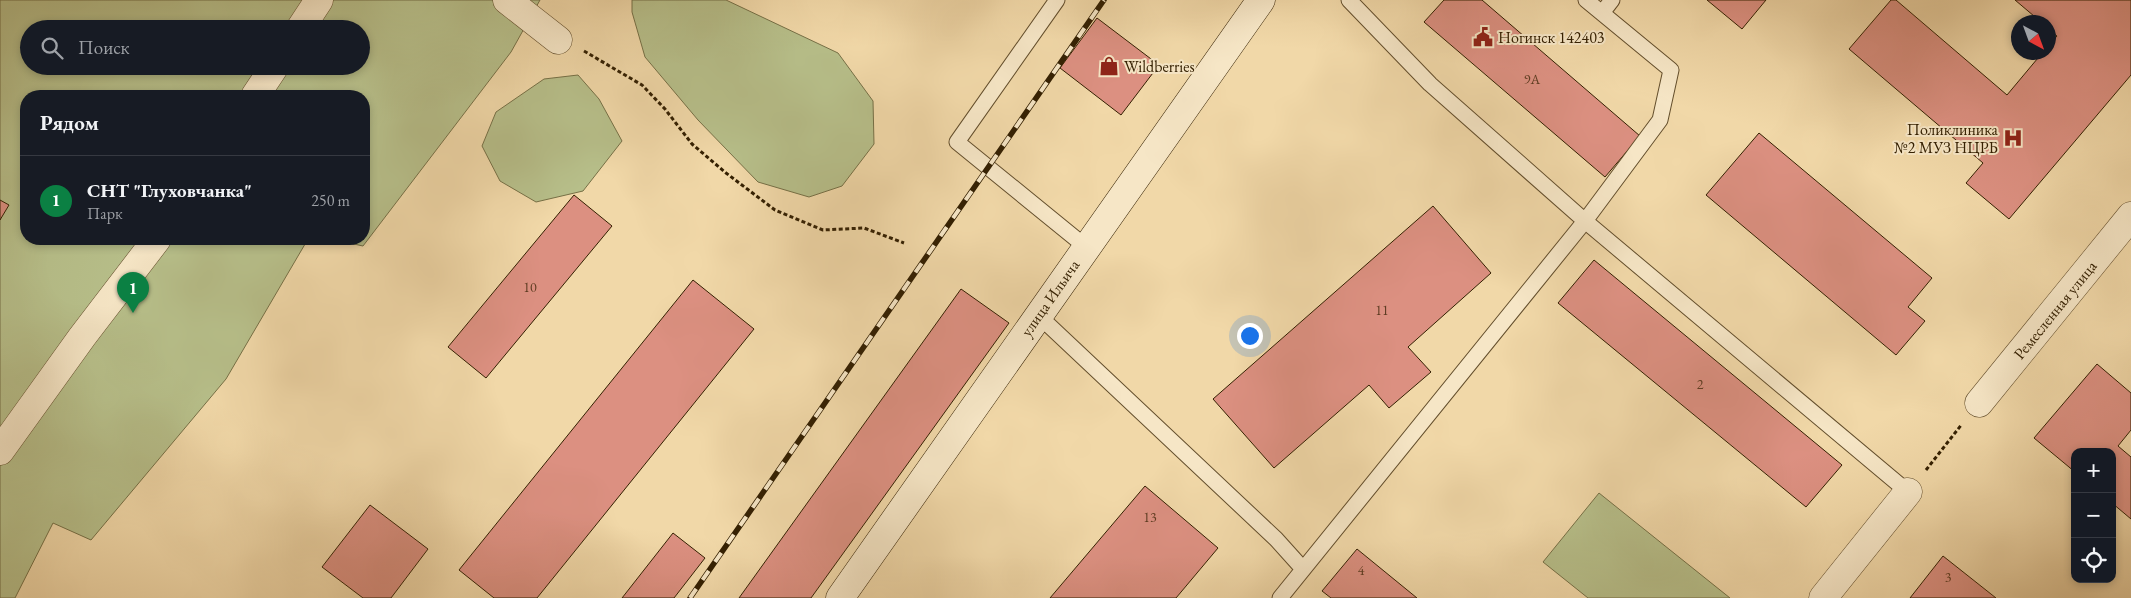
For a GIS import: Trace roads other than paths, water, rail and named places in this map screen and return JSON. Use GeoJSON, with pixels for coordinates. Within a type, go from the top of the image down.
{"type":"FeatureCollection","features":[{"type":"Feature","properties":{"kind":"street"},"geometry":{"type":"LineString","coordinates":[[306,20],[319,0]]}},
{"type":"Feature","properties":{"kind":"street"},"geometry":{"type":"LineString","coordinates":[[507,0],[558,40]]}},
{"type":"Feature","properties":{"kind":"street","name":"улица Ильича"},"geometry":{"type":"LineString","coordinates":[[840,598],[1261,0]]}},
{"type":"Feature","properties":{"kind":"street"},"geometry":{"type":"LineString","coordinates":[[259,90],[269,75]]}},
{"type":"Feature","properties":{"kind":"street","name":"Ремесленная улица"},"geometry":{"type":"LineString","coordinates":[[1979,403],[2131,216]]}},
{"type":"Feature","properties":{"kind":"street"},"geometry":{"type":"LineString","coordinates":[[0,451],[151,245]]}},
{"type":"Feature","properties":{"kind":"street"},"geometry":{"type":"LineString","coordinates":[[1823,598],[1908,492]]}},
{"type":"Feature","properties":{"kind":"lane"},"geometry":{"type":"LineString","coordinates":[[1057,0],[958,142],[1086,247]]}},
{"type":"Feature","properties":{"kind":"lane"},"geometry":{"type":"LineString","coordinates":[[1349,0],[1430,84],[1585,221],[1908,492]]}},
{"type":"Feature","properties":{"kind":"lane"},"geometry":{"type":"LineString","coordinates":[[1280,598],[1585,221],[1660,120],[1671,70],[1586,0]]}},
{"type":"Feature","properties":{"kind":"lane"},"geometry":{"type":"LineString","coordinates":[[1602,13],[1612,0]]}},
{"type":"Feature","properties":{"kind":"lane"},"geometry":{"type":"LineString","coordinates":[[1038,315],[1276,539],[1303,569]]}},
{"type":"Feature","properties":{"kind":"railway"},"geometry":{"type":"LineString","coordinates":[[690,598],[1104,0]]}},
{"type":"Feature","properties":{"kind":"place","name":"Ногинск 142403"},"geometry":{"type":"Point","coordinates":[1483,37]}},
{"type":"Feature","properties":{"kind":"place","name":"Wildberries"},"geometry":{"type":"Point","coordinates":[1109,66]}},
{"type":"Feature","properties":{"kind":"place","name":"Поликлиника №2 МУЗ НЦРБ"},"geometry":{"type":"Point","coordinates":[2013,138]}},
{"type":"Feature","properties":{"kind":"place","name":"СНТ \"Глуховчанка\""},"geometry":{"type":"Point","coordinates":[133,313]}}]}
